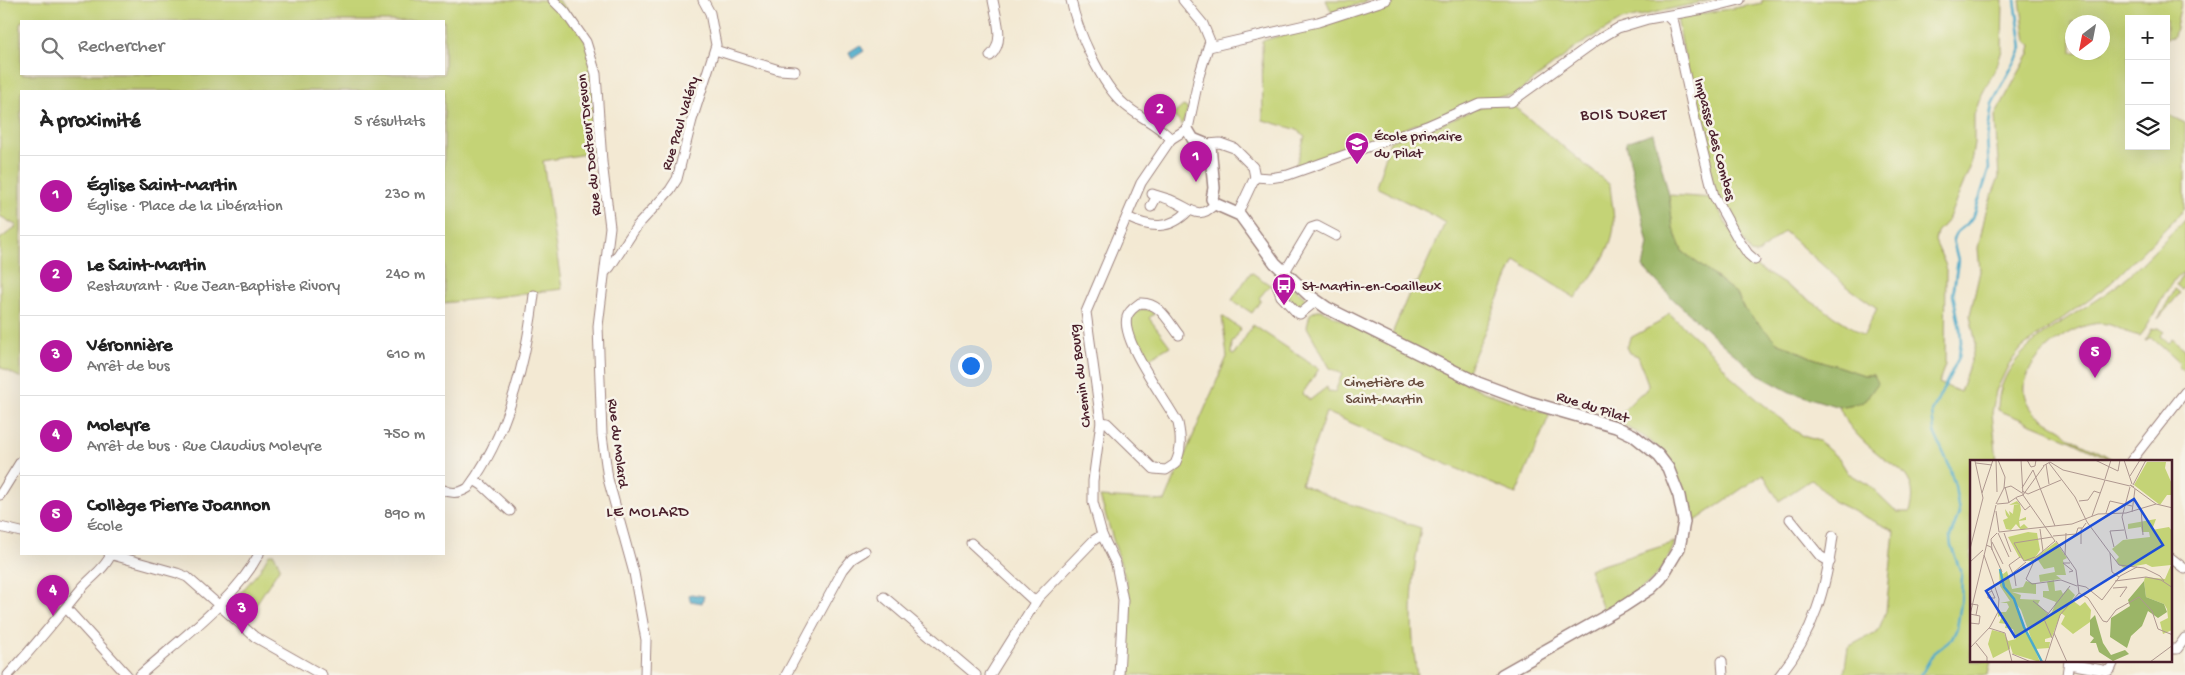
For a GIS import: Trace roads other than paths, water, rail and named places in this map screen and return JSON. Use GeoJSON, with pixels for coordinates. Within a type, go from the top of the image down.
{"type":"FeatureCollection","features":[{"type":"Feature","properties":{"kind":"main road"},"geometry":{"type":"LineString","coordinates":[[1187,128],[1193,139],[1210,146],[1214,188],[1212,199],[1215,204],[1238,213]]}},
{"type":"Feature","properties":{"kind":"main road","name":"Rue du Pilat"},"geometry":{"type":"LineString","coordinates":[[1238,213],[1265,250],[1285,273],[1316,301],[1352,321],[1478,383],[1529,402],[1616,427],[1633,435],[1658,455],[1668,468],[1679,496],[1684,522],[1679,548],[1662,578],[1641,596],[1502,675]]}},
{"type":"Feature","properties":{"kind":"street","name":"Rue du Docteur Drevon"},"geometry":{"type":"LineString","coordinates":[[553,0],[565,12],[586,42],[596,74],[602,162],[610,227],[605,270]]}},
{"type":"Feature","properties":{"kind":"street","name":"Rue Paul Valéry"},"geometry":{"type":"LineString","coordinates":[[605,270],[610,268],[637,226],[670,190],[676,179],[692,120],[715,50],[714,27],[710,13],[703,0]]}},
{"type":"Feature","properties":{"kind":"street"},"geometry":{"type":"LineString","coordinates":[[990,56],[995,52],[999,42],[993,0]]}},
{"type":"Feature","properties":{"kind":"street"},"geometry":{"type":"LineString","coordinates":[[1071,0],[1079,27],[1091,55],[1117,97],[1171,139]]}},
{"type":"Feature","properties":{"kind":"street"},"geometry":{"type":"LineString","coordinates":[[1182,0],[1203,24],[1210,38],[1187,128]]}},
{"type":"Feature","properties":{"kind":"street"},"geometry":{"type":"LineString","coordinates":[[1209,47],[1318,22],[1386,0]]}},
{"type":"Feature","properties":{"kind":"street"},"geometry":{"type":"LineString","coordinates":[[1255,177],[1270,178],[1288,175],[1427,126],[1479,103],[1511,102],[1609,32],[1630,24],[1740,0]]}},
{"type":"Feature","properties":{"kind":"street","name":"Impasse des Combes"},"geometry":{"type":"LineString","coordinates":[[1668,17],[1674,23],[1714,196],[1738,239],[1748,254],[1756,260]]}},
{"type":"Feature","properties":{"kind":"street"},"geometry":{"type":"LineString","coordinates":[[715,50],[779,70],[795,71]]}},
{"type":"Feature","properties":{"kind":"street","name":"Chemin du Bourg"},"geometry":{"type":"LineString","coordinates":[[1119,675],[1123,615],[1121,584],[1116,564],[1096,519],[1093,488],[1101,422],[1086,312],[1141,183],[1171,139],[1187,128]]}},
{"type":"Feature","properties":{"kind":"street"},"geometry":{"type":"LineString","coordinates":[[1207,144],[1220,143],[1238,150],[1253,167],[1255,177],[1238,213]]}},
{"type":"Feature","properties":{"kind":"street"},"geometry":{"type":"LineString","coordinates":[[1151,207],[1155,195],[1174,201],[1189,210],[1203,212],[1215,204]]}},
{"type":"Feature","properties":{"kind":"street"},"geometry":{"type":"LineString","coordinates":[[1127,217],[1158,227],[1168,224],[1189,210]]}},
{"type":"Feature","properties":{"kind":"street"},"geometry":{"type":"LineString","coordinates":[[1316,301],[1303,313],[1300,314],[1293,311],[1278,290],[1278,281],[1285,273],[1311,228],[1316,226],[1336,236]]}},
{"type":"Feature","properties":{"kind":"street","name":"Rue du Molard"},"geometry":{"type":"LineString","coordinates":[[605,270],[598,326],[602,435],[608,479],[636,582],[646,640],[645,675]]}},
{"type":"Feature","properties":{"kind":"street"},"geometry":{"type":"LineString","coordinates":[[445,490],[453,493],[462,492],[468,488],[494,443],[516,389],[524,362],[534,295]]}},
{"type":"Feature","properties":{"kind":"street"},"geometry":{"type":"LineString","coordinates":[[1101,422],[1107,423],[1154,469],[1166,470],[1175,464],[1180,448],[1181,436],[1178,423],[1133,348],[1128,337],[1126,318],[1130,311],[1140,303],[1153,304],[1160,310],[1179,336]]}},
{"type":"Feature","properties":{"kind":"street"},"geometry":{"type":"LineString","coordinates":[[2132,460],[2185,392]]}},
{"type":"Feature","properties":{"kind":"street"},"geometry":{"type":"LineString","coordinates":[[0,495],[20,463]]}},
{"type":"Feature","properties":{"kind":"street"},"geometry":{"type":"LineString","coordinates":[[474,480],[510,511]]}},
{"type":"Feature","properties":{"kind":"street"},"geometry":{"type":"LineString","coordinates":[[1790,519],[1820,556],[1830,562]]}},
{"type":"Feature","properties":{"kind":"street"},"geometry":{"type":"LineString","coordinates":[[0,527],[20,532]]}},
{"type":"Feature","properties":{"kind":"street"},"geometry":{"type":"LineString","coordinates":[[990,675],[1035,602],[1088,546],[1102,535]]}},
{"type":"Feature","properties":{"kind":"street"},"geometry":{"type":"LineString","coordinates":[[1780,675],[1814,618],[1822,598],[1830,562],[1833,536]]}},
{"type":"Feature","properties":{"kind":"street"},"geometry":{"type":"LineString","coordinates":[[971,543],[1035,602]]}},
{"type":"Feature","properties":{"kind":"street"},"geometry":{"type":"LineString","coordinates":[[786,675],[842,570],[852,559],[866,551]]}},
{"type":"Feature","properties":{"kind":"street"},"geometry":{"type":"LineString","coordinates":[[8,675],[107,561],[110,555]]}},
{"type":"Feature","properties":{"kind":"street"},"geometry":{"type":"LineString","coordinates":[[113,555],[182,575],[196,584],[255,638],[303,670],[322,675]]}},
{"type":"Feature","properties":{"kind":"street"},"geometry":{"type":"LineString","coordinates":[[140,675],[218,605],[258,555]]}},
{"type":"Feature","properties":{"kind":"street"},"geometry":{"type":"LineString","coordinates":[[2172,559],[2185,569]]}},
{"type":"Feature","properties":{"kind":"street"},"geometry":{"type":"LineString","coordinates":[[884,596],[976,675]]}},
{"type":"Feature","properties":{"kind":"street"},"geometry":{"type":"LineString","coordinates":[[66,608],[127,675]]}},
{"type":"Feature","properties":{"kind":"street"},"geometry":{"type":"LineString","coordinates":[[2172,649],[2179,647],[2185,638]]}},
{"type":"Feature","properties":{"kind":"street"},"geometry":{"type":"LineString","coordinates":[[1722,661],[1723,675]]}},
{"type":"Feature","properties":{"kind":"street"},"geometry":{"type":"LineString","coordinates":[[2067,675],[2069,662],[2108,671],[2114,662]]}},
{"type":"Feature","properties":{"kind":"street"},"geometry":{"type":"LineString","coordinates":[[1787,675],[1788,664]]}},
{"type":"Feature","properties":{"kind":"water"},"geometry":{"type":"Polygon","coordinates":[[[860,45],[864,51],[852,59],[849,52],[860,45]]]}},
{"type":"Feature","properties":{"kind":"water"},"geometry":{"type":"Polygon","coordinates":[[[689,595],[704,596],[702,603],[690,601],[689,595]]]}},
{"type":"Feature","properties":{"kind":"waterway"},"geometry":{"type":"LineString","coordinates":[[1921,675],[1933,654],[1952,639],[1957,628],[1961,603],[1962,575],[1951,546],[1950,537],[1959,513],[1955,486],[1948,463],[1934,432],[1932,412],[1959,357],[1961,342],[1953,295],[1958,260],[1953,240],[1957,232],[1974,215],[1989,169],[1987,138],[1992,104],[2022,48],[2015,0]]}},
{"type":"Feature","properties":{"kind":"place","name":"Le Saint-Martin"},"geometry":{"type":"Point","coordinates":[1160,135]}},
{"type":"Feature","properties":{"kind":"place","name":"École primaire du Pilat"},"geometry":{"type":"Point","coordinates":[1357,165]}},
{"type":"Feature","properties":{"kind":"place","name":"Église Saint-Martin"},"geometry":{"type":"Point","coordinates":[1196,182]}},
{"type":"Feature","properties":{"kind":"place","name":"St-Martin-en-Coailleux"},"geometry":{"type":"Point","coordinates":[1284,306]}},
{"type":"Feature","properties":{"kind":"place","name":"Collège Pierre Joannon"},"geometry":{"type":"Point","coordinates":[2095,378]}},
{"type":"Feature","properties":{"kind":"place","name":"Moleyre"},"geometry":{"type":"Point","coordinates":[53,616]}},
{"type":"Feature","properties":{"kind":"place","name":"Véronnière"},"geometry":{"type":"Point","coordinates":[242,634]}},
{"type":"Feature","properties":{"kind":"district","name":"BOIS DURET"},"geometry":{"type":"Point","coordinates":[1624,113]}},
{"type":"Feature","properties":{"kind":"district","name":"LE MOLARD"},"geometry":{"type":"Point","coordinates":[648,510]}},
{"type":"Feature","properties":{"kind":"park label","name":"Cimetière de Saint-Martin"},"geometry":{"type":"Point","coordinates":[1384,390]}}]}
